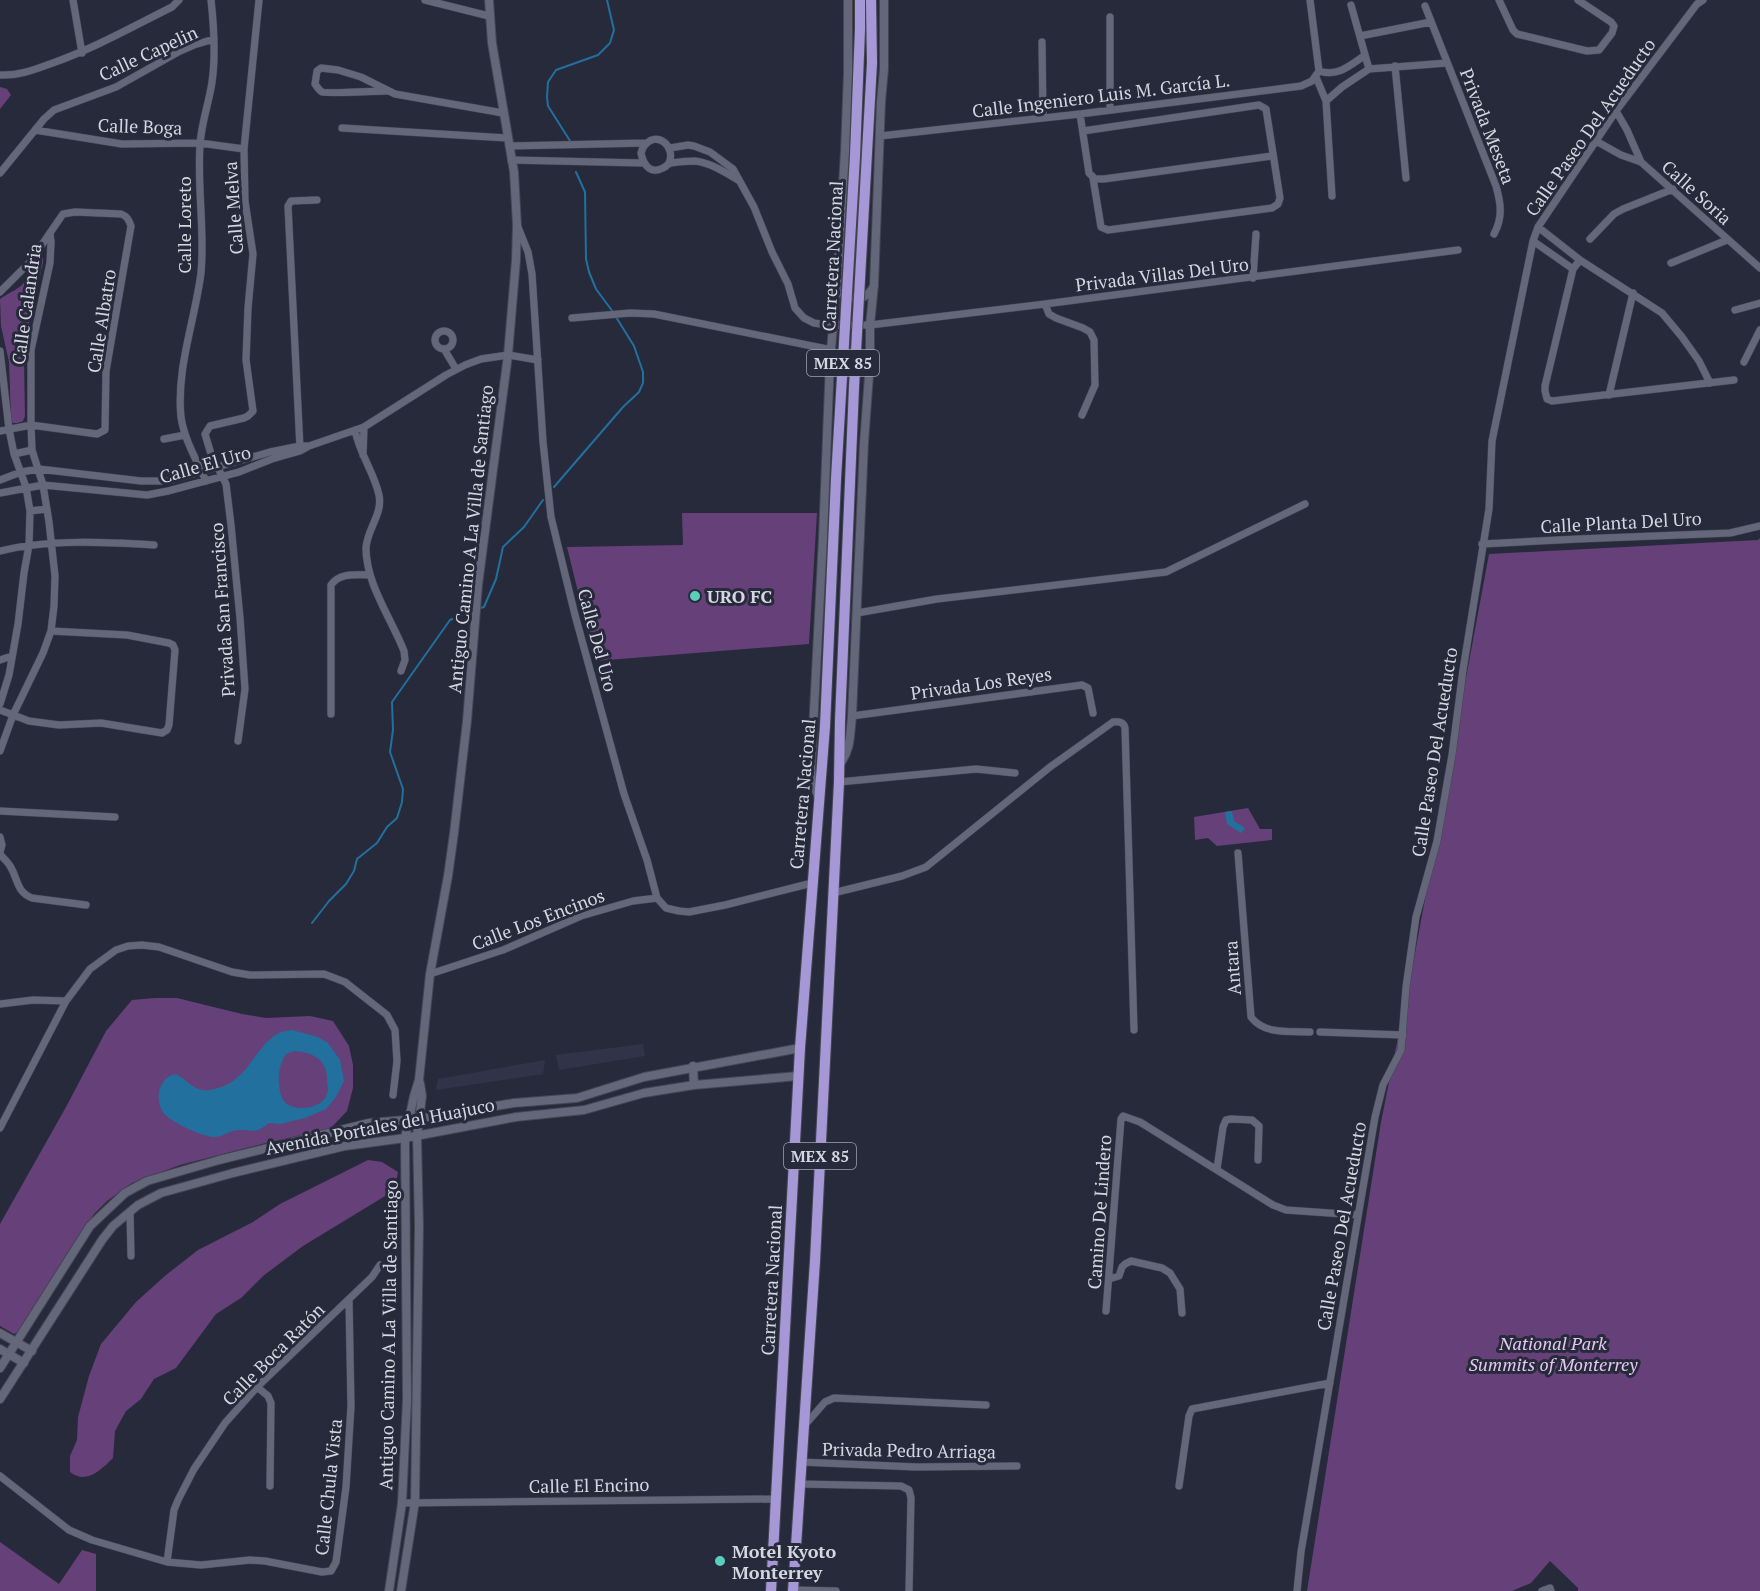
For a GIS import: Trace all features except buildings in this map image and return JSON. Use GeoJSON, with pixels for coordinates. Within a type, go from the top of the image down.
{"type":"FeatureCollection","features":[{"type":"Feature","properties":{"kind":"highway","name":"Carretera Nacional"},"geometry":{"type":"LineString","coordinates":[[771,1591],[798,1076],[825,726],[836,479],[855,156],[860,0]]}},
{"type":"Feature","properties":{"kind":"highway","name":"Carretera Nacional"},"geometry":{"type":"LineString","coordinates":[[793,1591],[815,1261],[839,782],[854,387],[873,63],[871,0]]}},
{"type":"Feature","properties":{"kind":"street"},"geometry":{"type":"LineString","coordinates":[[73,0],[82,53]]}},
{"type":"Feature","properties":{"kind":"street"},"geometry":{"type":"LineString","coordinates":[[0,75],[16,75],[82,53],[172,7],[178,0]]}},
{"type":"Feature","properties":{"kind":"street","name":"Calle Loreto"},"geometry":{"type":"LineString","coordinates":[[206,481],[185,435],[181,419],[180,390],[199,285],[202,251],[200,143],[212,83],[214,39],[211,0]]}},
{"type":"Feature","properties":{"kind":"street","name":"Calle Melva"},"geometry":{"type":"LineString","coordinates":[[210,454],[205,434],[207,429],[210,426],[244,418],[252,414],[253,407],[246,360],[253,254],[245,201],[244,149],[259,0]]}},
{"type":"Feature","properties":{"kind":"street"},"geometry":{"type":"LineString","coordinates":[[425,0],[489,16]]}},
{"type":"Feature","properties":{"kind":"street","name":"Antiguo Camino A La Villa de Santiago"},"geometry":{"type":"LineString","coordinates":[[389,1591],[402,1503],[407,1399],[405,1138],[422,1096],[419,1080],[430,974],[452,843],[476,604],[508,355],[516,260],[514,172],[503,113],[489,16],[489,0]]}},
{"type":"Feature","properties":{"kind":"street","name":"MEX 85"},"geometry":{"type":"LineString","coordinates":[[819,799],[812,780],[811,768],[830,361],[837,282],[848,72],[848,0]]}},
{"type":"Feature","properties":{"kind":"street","name":"MEX 85"},"geometry":{"type":"LineString","coordinates":[[839,765],[848,749],[852,716],[884,69],[884,0]]}},
{"type":"Feature","properties":{"kind":"street"},"geometry":{"type":"LineString","coordinates":[[1310,0],[1317,74],[1326,101],[1332,196]]}},
{"type":"Feature","properties":{"kind":"street"},"geometry":{"type":"LineString","coordinates":[[1499,0],[1514,33],[1587,51],[1599,50],[1612,33],[1614,26],[1578,0]]}},
{"type":"Feature","properties":{"kind":"street","name":"Calle Paseo Del Acueducto"},"geometry":{"type":"LineString","coordinates":[[1297,1591],[1301,1552],[1379,1097],[1401,1050],[1406,987],[1416,917],[1437,841],[1489,509],[1492,441],[1533,241],[1538,226],[1616,111],[1696,1]]}},
{"type":"Feature","properties":{"kind":"street"},"geometry":{"type":"LineString","coordinates":[[1351,4],[1368,69]]}},
{"type":"Feature","properties":{"kind":"street","name":"Privada Meseta"},"geometry":{"type":"LineString","coordinates":[[1425,6],[1499,195],[1501,216],[1494,234]]}},
{"type":"Feature","properties":{"kind":"street"},"geometry":{"type":"LineString","coordinates":[[1110,17],[1110,110]]}},
{"type":"Feature","properties":{"kind":"street"},"geometry":{"type":"LineString","coordinates":[[1359,36],[1431,22]]}},
{"type":"Feature","properties":{"kind":"street","name":"Calle Capelin"},"geometry":{"type":"LineString","coordinates":[[0,173],[35,130],[61,106],[116,87],[180,51],[214,39]]}},
{"type":"Feature","properties":{"kind":"street"},"geometry":{"type":"LineString","coordinates":[[1042,42],[1043,118]]}},
{"type":"Feature","properties":{"kind":"street"},"geometry":{"type":"LineString","coordinates":[[1317,74],[1338,72],[1364,56]]}},
{"type":"Feature","properties":{"kind":"street"},"geometry":{"type":"LineString","coordinates":[[1326,101],[1368,69],[1447,63]]}},
{"type":"Feature","properties":{"kind":"street"},"geometry":{"type":"LineString","coordinates":[[1395,66],[1406,178]]}},
{"type":"Feature","properties":{"kind":"street"},"geometry":{"type":"LineString","coordinates":[[386,91],[348,72],[327,68],[317,71],[315,84],[322,92],[386,91],[427,101],[503,113]]}},
{"type":"Feature","properties":{"kind":"street"},"geometry":{"type":"LineString","coordinates":[[1338,72],[1342,87]]}},
{"type":"Feature","properties":{"kind":"street","name":"Calle Ingeniero Luis M. García L."},"geometry":{"type":"LineString","coordinates":[[880,136],[1301,86],[1312,81],[1317,74]]}},
{"type":"Feature","properties":{"kind":"street"},"geometry":{"type":"LineString","coordinates":[[1080,114],[1089,173],[1093,178],[1101,227],[1108,230],[1272,208],[1278,204],[1280,198],[1266,109],[1259,105],[1083,130]]}},
{"type":"Feature","properties":{"kind":"street","name":"Calle Soria"},"geometry":{"type":"LineString","coordinates":[[1616,111],[1641,162]]}},
{"type":"Feature","properties":{"kind":"street"},"geometry":{"type":"LineString","coordinates":[[342,128],[508,142],[646,144],[654,140],[663,141],[670,148],[672,153],[669,164]]}},
{"type":"Feature","properties":{"kind":"street","name":"Calle Boga"},"geometry":{"type":"LineString","coordinates":[[35,130],[122,144],[200,143],[244,149]]}},
{"type":"Feature","properties":{"kind":"street","name":"Calle Soria"},"geometry":{"type":"LineString","coordinates":[[1596,141],[1621,155],[1641,162],[1760,268]]}},
{"type":"Feature","properties":{"kind":"street"},"geometry":{"type":"LineString","coordinates":[[646,144],[641,153],[643,163],[648,168],[656,170],[669,164],[694,161],[723,171],[738,180]]}},
{"type":"Feature","properties":{"kind":"street"},"geometry":{"type":"LineString","coordinates":[[670,148],[688,145],[710,152],[727,164],[754,207],[788,284],[795,308],[804,318],[814,323],[833,325]]}},
{"type":"Feature","properties":{"kind":"street"},"geometry":{"type":"LineString","coordinates":[[1093,178],[1104,179],[1272,156]]}},
{"type":"Feature","properties":{"kind":"street"},"geometry":{"type":"LineString","coordinates":[[511,159],[643,163]]}},
{"type":"Feature","properties":{"kind":"street"},"geometry":{"type":"LineString","coordinates":[[1590,239],[1614,214],[1673,189]]}},
{"type":"Feature","properties":{"kind":"street"},"geometry":{"type":"LineString","coordinates":[[300,448],[288,206],[291,201],[317,200]]}},
{"type":"Feature","properties":{"kind":"street","name":"Calle Albatro"},"geometry":{"type":"LineString","coordinates":[[31,425],[97,434],[103,432],[106,427],[106,371],[131,226],[126,216],[112,213],[68,213],[61,216],[50,234]]}},
{"type":"Feature","properties":{"kind":"street","name":"Calle Del Uro"},"geometry":{"type":"LineString","coordinates":[[517,225],[528,252],[532,274],[543,442],[551,517],[624,794],[647,860],[657,898]]}},
{"type":"Feature","properties":{"kind":"street"},"geometry":{"type":"LineString","coordinates":[[1538,226],[1580,260],[1662,313],[1699,361],[1710,382]]}},
{"type":"Feature","properties":{"kind":"street"},"geometry":{"type":"LineString","coordinates":[[0,292],[30,262],[50,234]]}},
{"type":"Feature","properties":{"kind":"street","name":"Calle Calandria"},"geometry":{"type":"LineString","coordinates":[[0,751],[13,715],[51,631],[55,576],[52,543],[43,485],[33,450],[31,425],[31,350],[50,263],[50,234]]}},
{"type":"Feature","properties":{"kind":"street"},"geometry":{"type":"LineString","coordinates":[[1253,278],[1256,234]]}},
{"type":"Feature","properties":{"kind":"street"},"geometry":{"type":"LineString","coordinates":[[1671,263],[1727,240]]}},
{"type":"Feature","properties":{"kind":"street"},"geometry":{"type":"LineString","coordinates":[[1533,241],[1573,269]]}},
{"type":"Feature","properties":{"kind":"street","name":"Privada Villas Del Uro"},"geometry":{"type":"LineString","coordinates":[[870,325],[1253,278],[1458,250]]}},
{"type":"Feature","properties":{"kind":"street"},"geometry":{"type":"LineString","coordinates":[[1580,260],[1573,269],[1545,386],[1547,399],[1552,401],[1734,380]]}},
{"type":"Feature","properties":{"kind":"street"},"geometry":{"type":"LineString","coordinates":[[837,282],[844,295],[858,299],[871,292],[874,285]]}},
{"type":"Feature","properties":{"kind":"street"},"geometry":{"type":"LineString","coordinates":[[1609,395],[1633,293]]}},
{"type":"Feature","properties":{"kind":"street"},"geometry":{"type":"LineString","coordinates":[[1735,310],[1760,303]]}},
{"type":"Feature","properties":{"kind":"street"},"geometry":{"type":"LineString","coordinates":[[1045,304],[1049,314],[1090,332],[1094,340],[1095,385],[1082,415]]}},
{"type":"Feature","properties":{"kind":"street"},"geometry":{"type":"LineString","coordinates":[[572,318],[654,314],[831,350]]}},
{"type":"Feature","properties":{"kind":"street","name":"MEX 85"},"geometry":{"type":"LineString","coordinates":[[833,325],[870,325]]}},
{"type":"Feature","properties":{"kind":"street"},"geometry":{"type":"LineString","coordinates":[[1744,362],[1760,330]]}},
{"type":"Feature","properties":{"kind":"street"},"geometry":{"type":"LineString","coordinates":[[444,349],[456,369]]}},
{"type":"Feature","properties":{"kind":"street","name":"Calle Calandria"},"geometry":{"type":"LineString","coordinates":[[0,351],[9,429],[14,454],[26,487],[30,511],[29,545],[18,624],[9,675],[0,704]]}},
{"type":"Feature","properties":{"kind":"street","name":"MEX 85"},"geometry":{"type":"LineString","coordinates":[[830,361],[843,353],[850,352],[858,353],[870,362]]}},
{"type":"Feature","properties":{"kind":"street","name":"Calle El Uro"},"geometry":{"type":"LineString","coordinates":[[0,480],[21,472],[39,469],[124,480],[168,481],[270,452],[309,446],[364,427],[456,369],[481,359],[508,355],[538,360]]}},
{"type":"Feature","properties":{"kind":"street"},"geometry":{"type":"LineString","coordinates":[[0,431],[31,425]]}},
{"type":"Feature","properties":{"kind":"street"},"geometry":{"type":"LineString","coordinates":[[363,455],[364,427]]}},
{"type":"Feature","properties":{"kind":"street"},"geometry":{"type":"LineString","coordinates":[[355,430],[359,448],[379,496],[377,514],[366,546],[367,560],[370,575],[404,651],[405,660],[401,671]]}},
{"type":"Feature","properties":{"kind":"street"},"geometry":{"type":"LineString","coordinates":[[164,439],[185,435]]}},
{"type":"Feature","properties":{"kind":"street","name":"Calle El Uro"},"geometry":{"type":"LineString","coordinates":[[0,493],[43,485],[147,495],[222,477],[300,448]]}},
{"type":"Feature","properties":{"kind":"street"},"geometry":{"type":"LineString","coordinates":[[14,454],[33,450]]}},
{"type":"Feature","properties":{"kind":"street"},"geometry":{"type":"LineString","coordinates":[[195,457],[210,454],[222,477]]}},
{"type":"Feature","properties":{"kind":"street","name":"Privada San Francisco"},"geometry":{"type":"LineString","coordinates":[[222,477],[226,484],[231,525],[243,654],[245,689],[238,741]]}},
{"type":"Feature","properties":{"kind":"street"},"geometry":{"type":"LineString","coordinates":[[857,613],[949,598],[1166,572],[1305,504]]}},
{"type":"Feature","properties":{"kind":"street"},"geometry":{"type":"LineString","coordinates":[[30,511],[47,509]]}},
{"type":"Feature","properties":{"kind":"street","name":"Calle Planta Del Uro"},"geometry":{"type":"LineString","coordinates":[[1482,544],[1730,533],[1760,526]]}},
{"type":"Feature","properties":{"kind":"street"},"geometry":{"type":"LineString","coordinates":[[0,551],[52,543],[154,545]]}},
{"type":"Feature","properties":{"kind":"street"},"geometry":{"type":"LineString","coordinates":[[331,714],[331,585],[335,580],[344,576],[370,575]]}},
{"type":"Feature","properties":{"kind":"street"},"geometry":{"type":"LineString","coordinates":[[0,710],[29,721],[59,725],[100,723],[162,733],[168,728],[175,650],[173,645],[127,635],[51,631]]}},
{"type":"Feature","properties":{"kind":"street"},"geometry":{"type":"LineString","coordinates":[[0,660],[12,656]]}},
{"type":"Feature","properties":{"kind":"street","name":"Privada Los Reyes"},"geometry":{"type":"LineString","coordinates":[[852,716],[1082,685],[1088,688],[1093,713]]}},
{"type":"Feature","properties":{"kind":"street"},"geometry":{"type":"LineString","coordinates":[[833,893],[902,876],[926,867],[1050,768],[1113,722],[1118,721],[1125,729],[1134,1030]]}},
{"type":"Feature","properties":{"kind":"street"},"geometry":{"type":"LineString","coordinates":[[839,782],[976,769],[1015,773]]}},
{"type":"Feature","properties":{"kind":"street"},"geometry":{"type":"LineString","coordinates":[[0,811],[115,817]]}},
{"type":"Feature","properties":{"kind":"street"},"geometry":{"type":"LineString","coordinates":[[0,837],[2,845],[0,853],[11,867],[19,888],[27,896],[86,905]]}},
{"type":"Feature","properties":{"kind":"street","name":"Antara"},"geometry":{"type":"LineString","coordinates":[[1238,853],[1251,1017],[1255,1023],[1269,1030],[1310,1032]]}},
{"type":"Feature","properties":{"kind":"street"},"geometry":{"type":"LineString","coordinates":[[657,898],[666,908],[689,912],[812,883]]}},
{"type":"Feature","properties":{"kind":"street","name":"Calle Los Encinos"},"geometry":{"type":"LineString","coordinates":[[430,974],[503,950],[581,916],[623,903],[657,898]]}},
{"type":"Feature","properties":{"kind":"street"},"geometry":{"type":"LineString","coordinates":[[0,1128],[66,1001],[90,969],[116,950],[128,946],[142,945],[159,948],[232,972],[250,975],[324,974],[345,982],[387,1015],[394,1030],[397,1061],[393,1095]]}},
{"type":"Feature","properties":{"kind":"street"},"geometry":{"type":"LineString","coordinates":[[0,1004],[33,1000],[66,1001]]}},
{"type":"Feature","properties":{"kind":"street"},"geometry":{"type":"LineString","coordinates":[[1320,1032],[1403,1035]]}},
{"type":"Feature","properties":{"kind":"street","name":"Avenida Portales del Huajuco"},"geometry":{"type":"LineString","coordinates":[[0,1368],[90,1226],[125,1193],[147,1181],[219,1160],[369,1123],[414,1119],[514,1103],[577,1098],[644,1077],[693,1066],[800,1048]]}},
{"type":"Feature","properties":{"kind":"street"},"geometry":{"type":"LineString","coordinates":[[693,1066],[694,1085]]}},
{"type":"Feature","properties":{"kind":"street","name":"Avenida Portales del Huajuco"},"geometry":{"type":"LineString","coordinates":[[0,1399],[102,1240],[113,1226],[138,1204],[161,1192],[352,1145],[417,1136],[516,1117],[584,1110],[644,1093],[694,1085],[798,1076]]}},
{"type":"Feature","properties":{"kind":"street","name":"Camino De Lindero"},"geometry":{"type":"LineString","coordinates":[[1106,1311],[1123,1116],[1140,1122],[1217,1168]]}},
{"type":"Feature","properties":{"kind":"street","name":"Antiguo Camino A La Villa de Santiago"},"geometry":{"type":"LineString","coordinates":[[401,1591],[415,1502],[419,1238],[417,1136],[414,1119]]}},
{"type":"Feature","properties":{"kind":"street"},"geometry":{"type":"LineString","coordinates":[[1258,1160],[1259,1126],[1252,1120],[1227,1120],[1223,1127],[1217,1168],[1254,1194],[1286,1210],[1358,1215]]}},
{"type":"Feature","properties":{"kind":"street"},"geometry":{"type":"LineString","coordinates":[[349,1128],[352,1145]]}},
{"type":"Feature","properties":{"kind":"street"},"geometry":{"type":"LineString","coordinates":[[130,1212],[131,1256]]}},
{"type":"Feature","properties":{"kind":"street"},"geometry":{"type":"LineString","coordinates":[[1109,1279],[1119,1276],[1125,1264],[1131,1261],[1162,1268],[1170,1273],[1180,1289],[1182,1313]]}},
{"type":"Feature","properties":{"kind":"street","name":"Calle Boca Ratón"},"geometry":{"type":"LineString","coordinates":[[167,1562],[174,1510],[183,1488],[225,1423],[257,1387],[372,1277],[380,1265]]}},
{"type":"Feature","properties":{"kind":"street","name":"Calle Chula Vista"},"geometry":{"type":"LineString","coordinates":[[0,1476],[69,1530],[92,1540],[167,1562],[201,1564],[250,1560],[322,1572],[331,1571],[336,1562],[346,1487],[351,1406],[349,1300]]}},
{"type":"Feature","properties":{"kind":"street"},"geometry":{"type":"LineString","coordinates":[[0,1334],[32,1351]]}},
{"type":"Feature","properties":{"kind":"street"},"geometry":{"type":"LineString","coordinates":[[0,1349],[24,1363]]}},
{"type":"Feature","properties":{"kind":"street"},"geometry":{"type":"LineString","coordinates":[[1179,1486],[1192,1409],[1330,1383]]}},
{"type":"Feature","properties":{"kind":"street"},"geometry":{"type":"LineString","coordinates":[[257,1387],[268,1396],[271,1402],[270,1486]]}},
{"type":"Feature","properties":{"kind":"street"},"geometry":{"type":"LineString","coordinates":[[803,1426],[828,1400],[834,1398],[986,1405]]}},
{"type":"Feature","properties":{"kind":"street","name":"Privada Pedro Arriaga"},"geometry":{"type":"LineString","coordinates":[[800,1462],[916,1467],[1017,1466]]}},
{"type":"Feature","properties":{"kind":"street"},"geometry":{"type":"LineString","coordinates":[[799,1485],[901,1486],[909,1490],[911,1498],[909,1591]]}},
{"type":"Feature","properties":{"kind":"street","name":"Calle El Encino"},"geometry":{"type":"LineString","coordinates":[[402,1503],[775,1499]]}},
{"type":"Feature","properties":{"kind":"street"},"geometry":{"type":"LineString","coordinates":[[331,1571],[334,1580]]}},
{"type":"Feature","properties":{"kind":"street"},"geometry":{"type":"LineString","coordinates":[[1542,1591],[1551,1590]]}},
{"type":"Feature","properties":{"kind":"street"},"geometry":{"type":"LineString","coordinates":[[793,1591],[836,1591]]}},
{"type":"Feature","properties":{"kind":"shaded area"},"geometry":{"type":"Polygon","coordinates":[[[643,1044],[645,1056],[559,1070],[556,1055],[643,1044]]]}},
{"type":"Feature","properties":{"kind":"shaded area"},"geometry":{"type":"Polygon","coordinates":[[[545,1060],[543,1074],[436,1090],[438,1079],[545,1060]]]}},
{"type":"Feature","properties":{"kind":"green space"},"geometry":{"type":"Polygon","coordinates":[[[0,87],[7,89],[11,95],[0,109],[0,87]]]}},
{"type":"Feature","properties":{"kind":"green space"},"geometry":{"type":"Polygon","coordinates":[[[43,257],[30,316],[24,362],[25,416],[23,421],[13,423],[9,362],[1,326],[0,299],[22,285],[32,266],[43,257]]]}},
{"type":"Feature","properties":{"kind":"green space","name":"URO FC"},"geometry":{"type":"Polygon","coordinates":[[[682,513],[817,513],[809,644],[595,661],[567,547],[683,545],[682,513]]]}},
{"type":"Feature","properties":{"kind":"green space","name":"National Park Summits of Monterrey"},"geometry":{"type":"Polygon","coordinates":[[[1760,538],[1760,1591],[1578,1591],[1578,1588],[1550,1561],[1531,1583],[1512,1591],[1307,1591],[1381,1122],[1415,953],[1489,554],[1758,540],[1760,538]]]}},
{"type":"Feature","properties":{"kind":"green space"},"geometry":{"type":"Polygon","coordinates":[[[1248,808],[1260,829],[1272,829],[1272,840],[1217,846],[1208,838],[1195,840],[1194,817],[1248,808]]]}},
{"type":"Feature","properties":{"kind":"green space"},"geometry":{"type":"Polygon","coordinates":[[[177,998],[266,1018],[310,1016],[333,1021],[349,1046],[353,1065],[353,1088],[347,1111],[330,1129],[180,1165],[132,1183],[107,1201],[94,1214],[18,1332],[14,1334],[0,1326],[0,1224],[106,1031],[132,1000],[177,998]]]}},
{"type":"Feature","properties":{"kind":"green space"},"geometry":{"type":"Polygon","coordinates":[[[368,1160],[382,1162],[398,1172],[395,1190],[303,1246],[263,1276],[241,1298],[216,1314],[176,1368],[154,1379],[141,1399],[126,1411],[115,1431],[113,1458],[98,1471],[87,1476],[76,1476],[70,1472],[70,1456],[77,1440],[78,1417],[89,1376],[101,1344],[136,1302],[198,1250],[253,1222],[280,1204],[368,1160]]]}},
{"type":"Feature","properties":{"kind":"green space"},"geometry":{"type":"Polygon","coordinates":[[[0,1542],[59,1584],[82,1550],[96,1554],[96,1591],[0,1591],[0,1542]]]}},
{"type":"Feature","properties":{"kind":"water"},"geometry":{"type":"Polygon","coordinates":[[[1232,811],[1234,821],[1245,828],[1241,833],[1227,824],[1225,812],[1232,811]]]}},
{"type":"Feature","properties":{"kind":"water"},"geometry":{"type":"Polygon","coordinates":[[[292,1030],[318,1037],[328,1043],[340,1060],[344,1081],[336,1097],[326,1109],[305,1118],[280,1124],[269,1123],[258,1130],[236,1130],[216,1137],[185,1128],[163,1112],[159,1101],[160,1089],[170,1076],[175,1074],[203,1090],[221,1087],[238,1077],[271,1039],[281,1032],[292,1030]],[[294,1051],[286,1054],[280,1069],[279,1084],[282,1097],[286,1103],[294,1107],[315,1106],[324,1100],[328,1089],[325,1068],[313,1055],[294,1051]]]}},
{"type":"Feature","properties":{"kind":"waterway"},"geometry":{"type":"LineString","coordinates":[[572,144],[548,106],[548,82],[556,70],[598,55],[610,43],[614,30],[607,0]]}},
{"type":"Feature","properties":{"kind":"waterway"},"geometry":{"type":"LineString","coordinates":[[576,172],[585,192],[586,259],[589,272],[596,289],[613,312]]}},
{"type":"Feature","properties":{"kind":"waterway"},"geometry":{"type":"LineString","coordinates":[[554,487],[623,407],[639,392],[643,383],[643,372],[634,346],[616,317]]}},
{"type":"Feature","properties":{"kind":"waterway"},"geometry":{"type":"LineString","coordinates":[[477,609],[484,607],[496,579],[503,547],[524,527],[543,500]]}},
{"type":"Feature","properties":{"kind":"waterway"},"geometry":{"type":"LineString","coordinates":[[312,923],[346,884],[354,871],[357,859],[377,843],[387,827],[397,818],[403,789],[390,752],[393,730],[392,702],[450,620],[472,611]]}},
{"type":"Feature","properties":{"kind":"place","name":"URO FC"},"geometry":{"type":"Point","coordinates":[695,596]}},
{"type":"Feature","properties":{"kind":"place","name":"Motel Kyoto Monterrey"},"geometry":{"type":"Point","coordinates":[720,1561]}}]}
